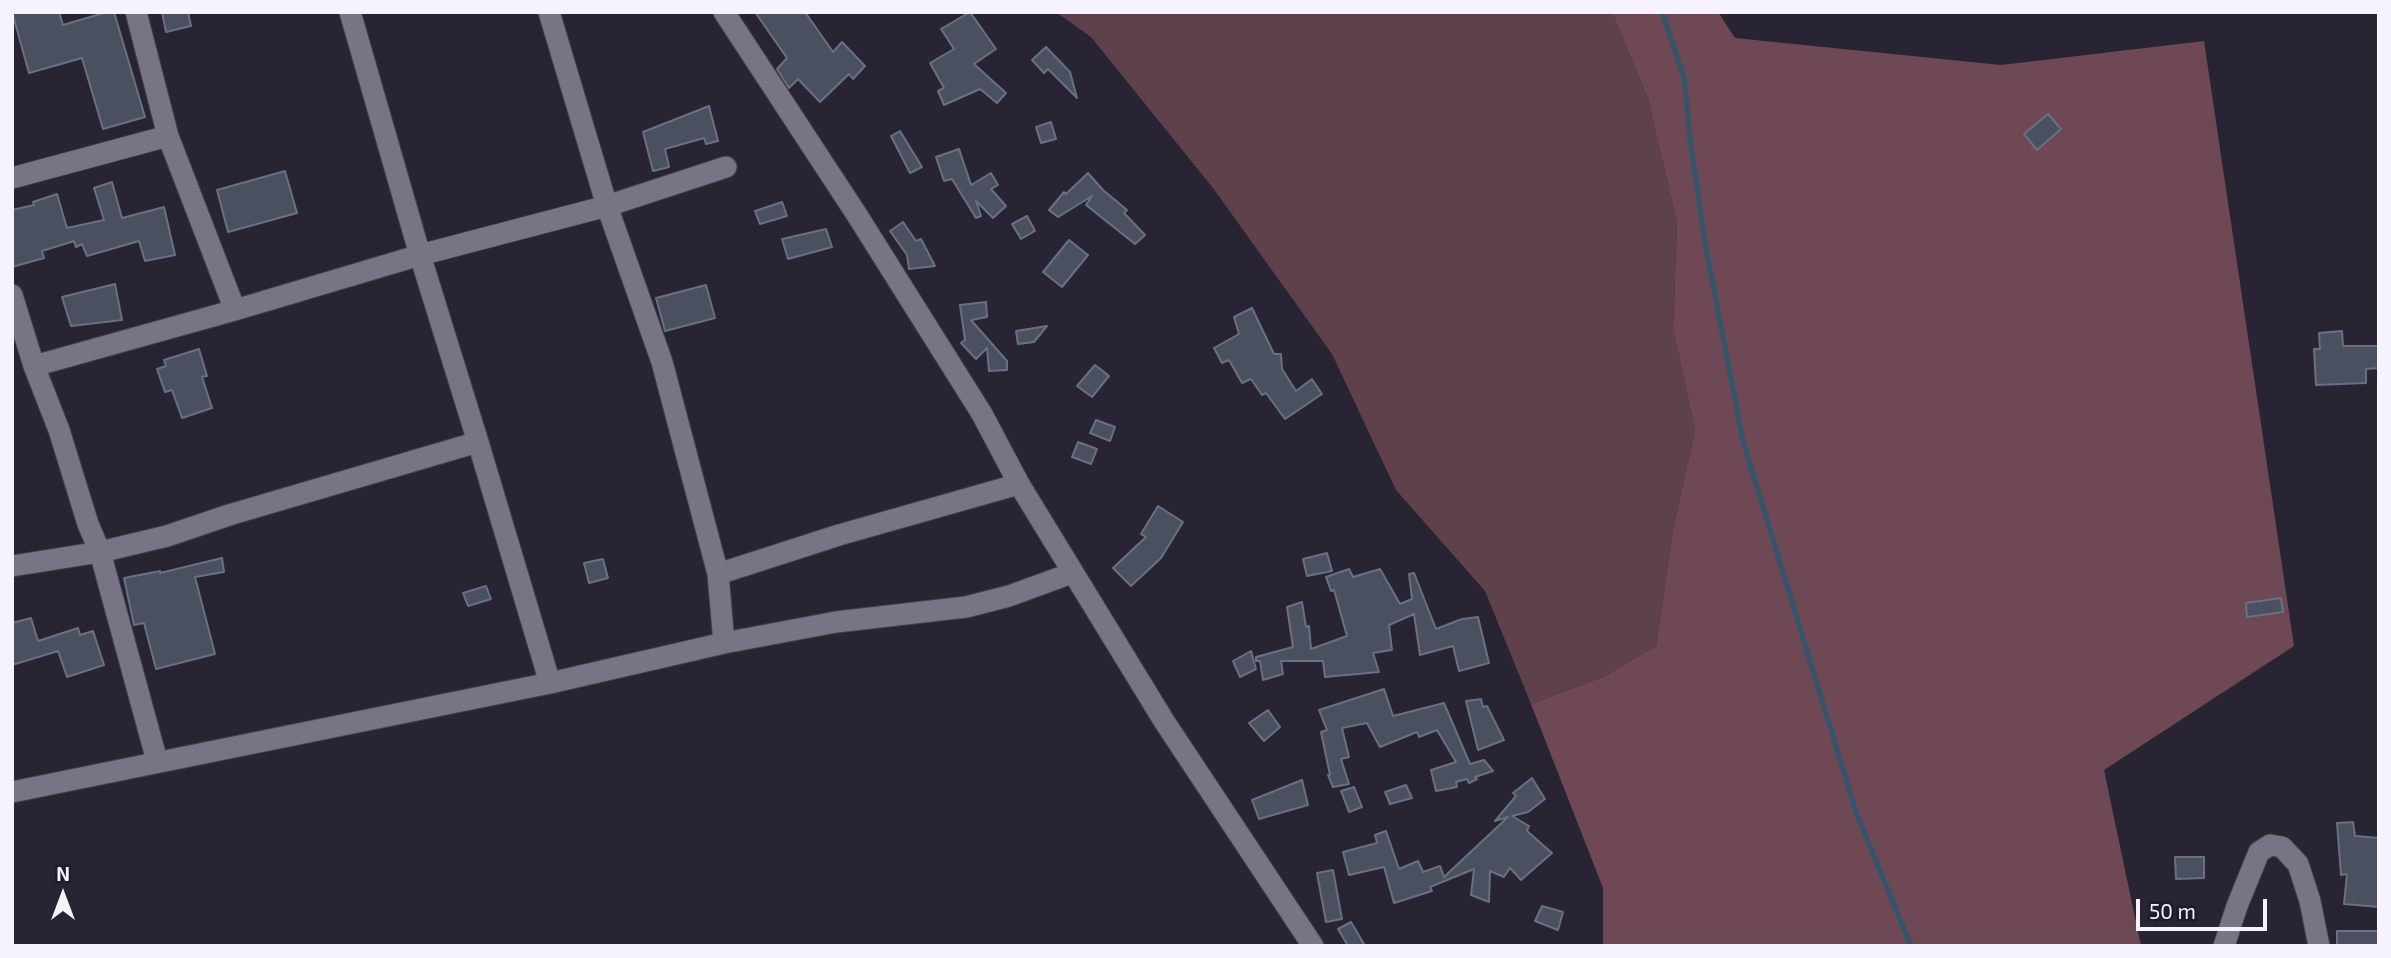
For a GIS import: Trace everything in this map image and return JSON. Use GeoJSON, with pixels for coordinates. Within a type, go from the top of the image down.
{"type":"FeatureCollection","features":[{"type":"Feature","properties":{"kind":"street"},"geometry":{"type":"LineString","coordinates":[[136,12],[168,136],[236,310]]}},
{"type":"Feature","properties":{"kind":"street"},"geometry":{"type":"LineString","coordinates":[[350,12],[420,255],[550,683]]}},
{"type":"Feature","properties":{"kind":"street"},"geometry":{"type":"LineString","coordinates":[[549,12],[607,206],[662,362],[719,574],[724,643]]}},
{"type":"Feature","properties":{"kind":"street"},"geometry":{"type":"LineString","coordinates":[[724,12],[858,215],[975,402],[1019,484],[1164,721],[1298,919],[1313,946]]}},
{"type":"Feature","properties":{"kind":"street"},"geometry":{"type":"LineString","coordinates":[[12,178],[168,136]]}},
{"type":"Feature","properties":{"kind":"street"},"geometry":{"type":"LineString","coordinates":[[34,366],[420,255],[607,206],[726,167]]}},
{"type":"Feature","properties":{"kind":"street"},"geometry":{"type":"LineString","coordinates":[[12,295],[88,524],[100,552],[157,761]]}},
{"type":"Feature","properties":{"kind":"street"},"geometry":{"type":"LineString","coordinates":[[12,566],[100,552],[167,536],[229,515],[478,442]]}},
{"type":"Feature","properties":{"kind":"street"},"geometry":{"type":"LineString","coordinates":[[719,574],[839,535],[1019,484]]}},
{"type":"Feature","properties":{"kind":"street"},"geometry":{"type":"LineString","coordinates":[[12,792],[550,683],[724,643],[836,622],[966,607],[1009,596],[1072,573]]}},
{"type":"Feature","properties":{"kind":"street"},"geometry":{"type":"LineString","coordinates":[[2224,946],[2236,906],[2259,852],[2270,845],[2282,847],[2298,864],[2310,901],[2319,946]]}},
{"type":"Feature","properties":{"kind":"shaded area"},"geometry":{"type":"Polygon","coordinates":[[[1056,12],[1612,12],[1648,99],[1677,223],[1673,329],[1695,430],[1673,529],[1656,646],[1603,677],[1531,704],[1485,591],[1396,490],[1332,354],[1213,188],[1091,37],[1056,12]]]}},
{"type":"Feature","properties":{"kind":"shaded area"},"geometry":{"type":"Polygon","coordinates":[[[1612,12],[1718,12],[1735,38],[2001,65],[2204,41],[2294,646],[2104,770],[2141,946],[1603,946],[1603,888],[1531,704],[1603,677],[1656,646],[1673,529],[1695,430],[1673,329],[1677,223],[1648,99],[1612,12]]]}},
{"type":"Feature","properties":{"kind":"building"},"geometry":{"type":"Polygon","coordinates":[[[12,12],[59,12],[63,25],[114,12],[145,117],[103,129],[82,58],[29,73],[12,12]]]}},
{"type":"Feature","properties":{"kind":"building"},"geometry":{"type":"Polygon","coordinates":[[[162,12],[188,12],[191,26],[166,32],[162,12]]]}},
{"type":"Feature","properties":{"kind":"building"},"geometry":{"type":"Polygon","coordinates":[[[755,12],[805,12],[833,52],[842,42],[865,66],[853,79],[849,74],[820,102],[798,79],[789,88],[777,69],[787,58],[755,12]]]}},
{"type":"Feature","properties":{"kind":"building"},"geometry":{"type":"Polygon","coordinates":[[[970,12],[996,49],[974,64],[1006,93],[997,103],[980,89],[944,105],[938,91],[944,88],[930,63],[954,49],[941,29],[970,12]]]}},
{"type":"Feature","properties":{"kind":"building"},"geometry":{"type":"Polygon","coordinates":[[[1046,47],[1070,72],[1077,98],[1048,69],[1044,73],[1032,60],[1046,47]]]}},
{"type":"Feature","properties":{"kind":"building"},"geometry":{"type":"Polygon","coordinates":[[[709,106],[718,141],[706,144],[704,138],[665,149],[669,167],[653,171],[643,132],[709,106]]]}},
{"type":"Feature","properties":{"kind":"building"},"geometry":{"type":"Polygon","coordinates":[[[2048,114],[2061,129],[2037,150],[2024,134],[2048,114]]]}},
{"type":"Feature","properties":{"kind":"building"},"geometry":{"type":"Polygon","coordinates":[[[1051,122],[1056,139],[1041,143],[1036,127],[1051,122]]]}},
{"type":"Feature","properties":{"kind":"building"},"geometry":{"type":"Polygon","coordinates":[[[900,131],[922,167],[910,173],[891,136],[900,131]]]}},
{"type":"Feature","properties":{"kind":"building"},"geometry":{"type":"Polygon","coordinates":[[[959,149],[971,185],[991,173],[998,185],[991,189],[1006,206],[993,218],[976,201],[981,216],[976,218],[952,179],[944,181],[936,157],[959,149]]]}},
{"type":"Feature","properties":{"kind":"building"},"geometry":{"type":"Polygon","coordinates":[[[285,171],[297,213],[228,232],[217,190],[285,171]]]}},
{"type":"Feature","properties":{"kind":"building"},"geometry":{"type":"Polygon","coordinates":[[[1088,173],[1127,210],[1124,213],[1145,235],[1135,244],[1086,205],[1092,196],[1058,217],[1049,210],[1064,192],[1066,194],[1088,173]]]}},
{"type":"Feature","properties":{"kind":"building"},"geometry":{"type":"Polygon","coordinates":[[[112,182],[122,218],[164,207],[175,255],[145,261],[139,241],[87,256],[82,244],[76,247],[74,241],[42,251],[44,258],[12,267],[12,210],[34,205],[33,202],[57,194],[67,228],[104,220],[94,188],[112,182]]]}},
{"type":"Feature","properties":{"kind":"building"},"geometry":{"type":"Polygon","coordinates":[[[782,202],[787,216],[760,224],[755,211],[782,202]]]}},
{"type":"Feature","properties":{"kind":"building"},"geometry":{"type":"Polygon","coordinates":[[[1027,216],[1035,231],[1021,239],[1012,224],[1027,216]]]}},
{"type":"Feature","properties":{"kind":"building"},"geometry":{"type":"Polygon","coordinates":[[[903,222],[916,241],[921,239],[935,266],[909,269],[907,255],[890,231],[903,222]]]}},
{"type":"Feature","properties":{"kind":"building"},"geometry":{"type":"Polygon","coordinates":[[[826,229],[832,247],[788,259],[782,239],[826,229]]]}},
{"type":"Feature","properties":{"kind":"building"},"geometry":{"type":"Polygon","coordinates":[[[1069,240],[1088,255],[1062,287],[1043,272],[1069,240]]]}},
{"type":"Feature","properties":{"kind":"building"},"geometry":{"type":"Polygon","coordinates":[[[115,284],[122,320],[71,326],[62,297],[115,284]]]}},
{"type":"Feature","properties":{"kind":"building"},"geometry":{"type":"Polygon","coordinates":[[[706,285],[715,318],[665,331],[656,298],[706,285]]]}},
{"type":"Feature","properties":{"kind":"building"},"geometry":{"type":"Polygon","coordinates":[[[986,302],[987,317],[971,320],[1007,361],[1007,370],[989,371],[987,348],[976,359],[961,343],[965,340],[960,305],[986,302]]]}},
{"type":"Feature","properties":{"kind":"building"},"geometry":{"type":"Polygon","coordinates":[[[1252,308],[1274,354],[1281,354],[1282,369],[1296,391],[1312,379],[1322,394],[1285,419],[1266,393],[1262,395],[1251,379],[1242,383],[1229,360],[1222,363],[1214,348],[1239,334],[1234,317],[1252,308]]]}},
{"type":"Feature","properties":{"kind":"building"},"geometry":{"type":"Polygon","coordinates":[[[1047,326],[1034,342],[1018,344],[1016,331],[1047,326]]]}},
{"type":"Feature","properties":{"kind":"building"},"geometry":{"type":"Polygon","coordinates":[[[2342,331],[2343,346],[2379,346],[2379,368],[2366,369],[2366,383],[2316,385],[2314,349],[2320,349],[2319,333],[2342,331]]]}},
{"type":"Feature","properties":{"kind":"building"},"geometry":{"type":"Polygon","coordinates":[[[199,349],[207,376],[202,377],[212,408],[182,418],[172,390],[165,392],[157,369],[166,366],[164,360],[199,349]]]}},
{"type":"Feature","properties":{"kind":"building"},"geometry":{"type":"Polygon","coordinates":[[[1095,365],[1109,376],[1092,397],[1077,386],[1095,365]]]}},
{"type":"Feature","properties":{"kind":"building"},"geometry":{"type":"Polygon","coordinates":[[[1096,420],[1115,427],[1110,441],[1090,433],[1096,420]]]}},
{"type":"Feature","properties":{"kind":"building"},"geometry":{"type":"Polygon","coordinates":[[[1078,442],[1097,449],[1091,464],[1072,457],[1078,442]]]}},
{"type":"Feature","properties":{"kind":"building"},"geometry":{"type":"Polygon","coordinates":[[[1158,506],[1183,522],[1161,558],[1131,586],[1113,568],[1146,537],[1141,534],[1158,506]]]}},
{"type":"Feature","properties":{"kind":"building"},"geometry":{"type":"Polygon","coordinates":[[[1327,553],[1332,571],[1307,576],[1303,559],[1327,553]]]}},
{"type":"Feature","properties":{"kind":"building"},"geometry":{"type":"Polygon","coordinates":[[[222,558],[224,572],[195,577],[215,654],[156,669],[144,623],[134,625],[124,578],[160,573],[222,558]]]}},
{"type":"Feature","properties":{"kind":"building"},"geometry":{"type":"Polygon","coordinates":[[[603,559],[608,578],[589,583],[584,563],[603,559]]]}},
{"type":"Feature","properties":{"kind":"building"},"geometry":{"type":"Polygon","coordinates":[[[1349,569],[1353,577],[1380,569],[1400,604],[1412,599],[1409,574],[1414,573],[1436,629],[1462,619],[1478,617],[1489,663],[1459,671],[1453,646],[1420,655],[1414,614],[1389,625],[1392,650],[1373,653],[1379,672],[1325,677],[1323,661],[1281,661],[1283,674],[1263,680],[1260,661],[1256,661],[1256,657],[1293,647],[1287,607],[1302,602],[1306,627],[1309,626],[1311,649],[1347,636],[1334,590],[1331,591],[1326,577],[1349,569]]]}},
{"type":"Feature","properties":{"kind":"building"},"geometry":{"type":"Polygon","coordinates":[[[486,586],[491,599],[468,606],[463,593],[486,586]]]}},
{"type":"Feature","properties":{"kind":"building"},"geometry":{"type":"Polygon","coordinates":[[[2281,598],[2283,612],[2247,617],[2246,603],[2281,598]]]}},
{"type":"Feature","properties":{"kind":"building"},"geometry":{"type":"Polygon","coordinates":[[[31,618],[38,641],[78,628],[80,635],[93,631],[104,665],[67,677],[58,651],[12,665],[12,623],[31,618]]]}},
{"type":"Feature","properties":{"kind":"building"},"geometry":{"type":"Polygon","coordinates":[[[1251,651],[1256,669],[1240,677],[1233,661],[1251,651]]]}},
{"type":"Feature","properties":{"kind":"building"},"geometry":{"type":"Polygon","coordinates":[[[1384,689],[1393,716],[1444,703],[1470,764],[1484,760],[1493,771],[1475,777],[1477,779],[1469,783],[1467,779],[1456,782],[1457,787],[1436,791],[1431,770],[1456,762],[1437,730],[1419,737],[1417,732],[1380,747],[1367,723],[1342,728],[1349,757],[1341,759],[1349,784],[1333,787],[1328,775],[1321,732],[1327,730],[1319,710],[1384,689]]]}},
{"type":"Feature","properties":{"kind":"building"},"geometry":{"type":"Polygon","coordinates":[[[1481,699],[1483,707],[1487,706],[1504,740],[1478,750],[1466,701],[1481,699]]]}},
{"type":"Feature","properties":{"kind":"building"},"geometry":{"type":"Polygon","coordinates":[[[1268,710],[1280,727],[1264,741],[1249,723],[1268,710]]]}},
{"type":"Feature","properties":{"kind":"building"},"geometry":{"type":"Polygon","coordinates":[[[1532,778],[1545,799],[1528,812],[1512,816],[1529,826],[1527,831],[1552,853],[1521,880],[1510,868],[1504,877],[1490,871],[1489,902],[1471,895],[1474,869],[1430,887],[1432,891],[1394,903],[1384,867],[1349,875],[1343,852],[1377,843],[1375,835],[1386,831],[1399,869],[1418,861],[1423,872],[1440,866],[1444,877],[1508,817],[1495,821],[1516,796],[1513,793],[1532,778]]]}},
{"type":"Feature","properties":{"kind":"building"},"geometry":{"type":"Polygon","coordinates":[[[1302,780],[1308,805],[1259,819],[1252,800],[1302,780]]]}},
{"type":"Feature","properties":{"kind":"building"},"geometry":{"type":"Polygon","coordinates":[[[1406,785],[1412,798],[1390,804],[1385,792],[1406,785]]]}},
{"type":"Feature","properties":{"kind":"building"},"geometry":{"type":"Polygon","coordinates":[[[1354,787],[1362,807],[1349,812],[1341,791],[1354,787]]]}},
{"type":"Feature","properties":{"kind":"building"},"geometry":{"type":"Polygon","coordinates":[[[2353,822],[2355,836],[2379,838],[2379,907],[2344,904],[2347,874],[2341,875],[2337,823],[2353,822]]]}},
{"type":"Feature","properties":{"kind":"building"},"geometry":{"type":"Polygon","coordinates":[[[2175,857],[2204,857],[2204,878],[2176,879],[2175,857]]]}},
{"type":"Feature","properties":{"kind":"building"},"geometry":{"type":"Polygon","coordinates":[[[1333,870],[1342,919],[1326,922],[1317,873],[1333,870]]]}},
{"type":"Feature","properties":{"kind":"building"},"geometry":{"type":"Polygon","coordinates":[[[1542,906],[1563,912],[1558,930],[1535,921],[1542,906]]]}},
{"type":"Feature","properties":{"kind":"building"},"geometry":{"type":"Polygon","coordinates":[[[1351,922],[1365,946],[1348,946],[1338,929],[1351,922]]]}},
{"type":"Feature","properties":{"kind":"building"},"geometry":{"type":"Polygon","coordinates":[[[2337,931],[2379,931],[2379,946],[2337,946],[2337,931]]]}},
{"type":"Feature","properties":{"kind":"waterway"},"geometry":{"type":"LineString","coordinates":[[1662,12],[1684,78],[1706,248],[1743,441],[1856,812],[1911,946]]}}]}
